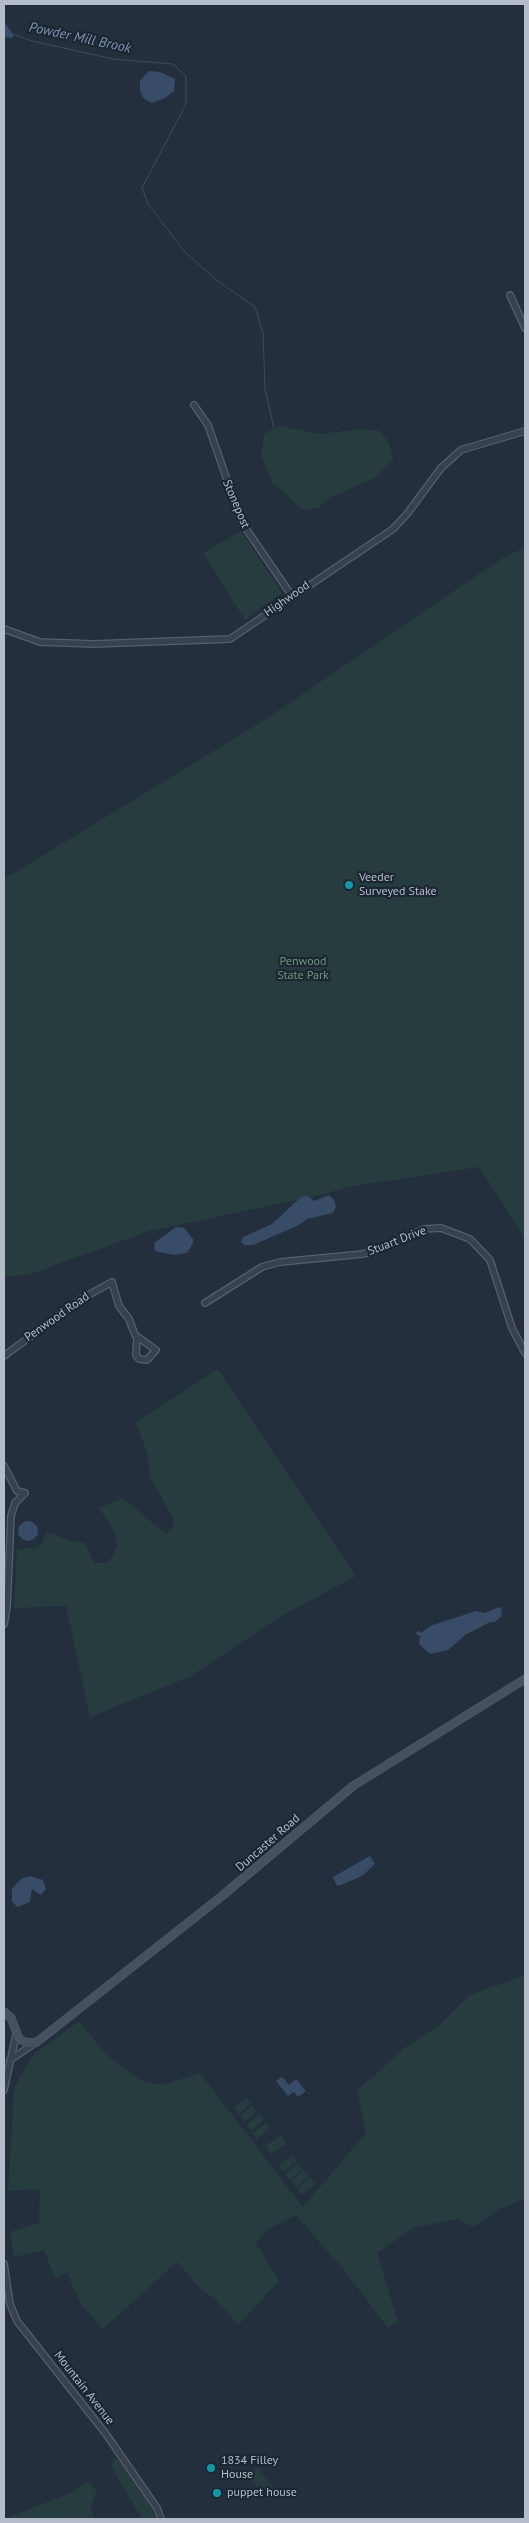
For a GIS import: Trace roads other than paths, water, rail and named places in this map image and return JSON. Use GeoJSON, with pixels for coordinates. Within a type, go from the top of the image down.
{"type":"FeatureCollection","features":[{"type":"Feature","properties":{"kind":"street"},"geometry":{"type":"LineString","coordinates":[[510,295],[525,328]]}},
{"type":"Feature","properties":{"kind":"street","name":"Stonepost"},"geometry":{"type":"LineString","coordinates":[[194,405],[208,425],[242,523],[292,596]]}},
{"type":"Feature","properties":{"kind":"street","name":"Highwood"},"geometry":{"type":"LineString","coordinates":[[4,629],[40,642],[93,644],[230,639],[393,529],[407,514],[441,468],[461,450],[525,431]]}},
{"type":"Feature","properties":{"kind":"street","name":"Stuart Drive"},"geometry":{"type":"LineString","coordinates":[[205,1303],[262,1267],[280,1262],[363,1254],[376,1251],[424,1229],[441,1228],[470,1239],[490,1260],[512,1328],[525,1353]]}},
{"type":"Feature","properties":{"kind":"street","name":"Penwood Road"},"geometry":{"type":"LineString","coordinates":[[4,1356],[81,1299],[112,1282],[118,1306],[129,1319],[138,1338]]}},
{"type":"Feature","properties":{"kind":"street"},"geometry":{"type":"LineString","coordinates":[[4,1466],[17,1491],[25,1493],[15,1503],[11,1516],[7,1607],[4,1624]]}},
{"type":"Feature","properties":{"kind":"street","name":"Duncaster Road"},"geometry":{"type":"LineString","coordinates":[[10,2060],[37,2042],[222,1896],[353,1786],[525,1678]]}},
{"type":"Feature","properties":{"kind":"street"},"geometry":{"type":"LineString","coordinates":[[4,2011],[11,2018],[19,2039],[28,2043],[37,2042]]}},
{"type":"Feature","properties":{"kind":"street"},"geometry":{"type":"LineString","coordinates":[[4,2090],[16,2035]]}},
{"type":"Feature","properties":{"kind":"street","name":"Mountain Avenue"},"geometry":{"type":"LineString","coordinates":[[4,2264],[10,2304],[20,2326],[106,2434],[157,2508],[161,2519]]}},
{"type":"Feature","properties":{"kind":"water"},"geometry":{"type":"Polygon","coordinates":[[[4,21],[14,36],[11,38],[4,37],[4,21]]]}},
{"type":"Feature","properties":{"kind":"water"},"geometry":{"type":"Polygon","coordinates":[[[149,71],[160,72],[175,79],[174,91],[165,98],[152,103],[143,98],[140,90],[140,81],[149,71]]]}},
{"type":"Feature","properties":{"kind":"water"},"geometry":{"type":"Polygon","coordinates":[[[329,1195],[334,1200],[336,1206],[333,1213],[307,1219],[299,1225],[253,1245],[245,1245],[241,1242],[243,1237],[272,1224],[301,1197],[308,1196],[314,1201],[329,1195]]]}},
{"type":"Feature","properties":{"kind":"water"},"geometry":{"type":"Polygon","coordinates":[[[176,1227],[184,1228],[193,1239],[193,1243],[187,1253],[174,1255],[155,1251],[154,1243],[176,1227]]]}},
{"type":"Feature","properties":{"kind":"water"},"geometry":{"type":"Polygon","coordinates":[[[28,1521],[35,1524],[38,1531],[35,1538],[28,1541],[21,1538],[18,1531],[21,1524],[28,1521]]]}},
{"type":"Feature","properties":{"kind":"water"},"geometry":{"type":"Polygon","coordinates":[[[499,1607],[502,1609],[501,1617],[495,1622],[490,1622],[465,1635],[448,1650],[430,1654],[419,1644],[420,1636],[415,1633],[419,1631],[421,1633],[430,1626],[476,1611],[485,1613],[499,1607]]]}},
{"type":"Feature","properties":{"kind":"water"},"geometry":{"type":"Polygon","coordinates":[[[370,1856],[375,1864],[362,1876],[338,1886],[336,1884],[333,1877],[370,1856]]]}},
{"type":"Feature","properties":{"kind":"water"},"geometry":{"type":"Polygon","coordinates":[[[30,1876],[43,1880],[46,1889],[41,1895],[32,1889],[30,1902],[17,1907],[12,1901],[12,1889],[21,1879],[30,1876]]]}},
{"type":"Feature","properties":{"kind":"water"},"geometry":{"type":"Polygon","coordinates":[[[282,2077],[289,2085],[296,2079],[306,2091],[298,2097],[294,2092],[288,2096],[276,2081],[282,2077]]]}},
{"type":"Feature","properties":{"kind":"waterway","name":"Powder Mill Brook"},"geometry":{"type":"LineString","coordinates":[[11,33],[32,41],[113,59],[173,64],[186,76],[186,104],[142,188],[148,204],[184,251],[215,279],[255,307],[263,333],[265,389],[274,428]]}},
{"type":"Feature","properties":{"kind":"place","name":"Veeder Surveyed Stake"},"geometry":{"type":"Point","coordinates":[349,885]}},
{"type":"Feature","properties":{"kind":"place","name":"1834 Filley House"},"geometry":{"type":"Point","coordinates":[211,2468]}},
{"type":"Feature","properties":{"kind":"place","name":"puppet house"},"geometry":{"type":"Point","coordinates":[217,2493]}},
{"type":"Feature","properties":{"kind":"park label","name":"Penwood State Park"},"geometry":{"type":"Point","coordinates":[303,969]}}]}
